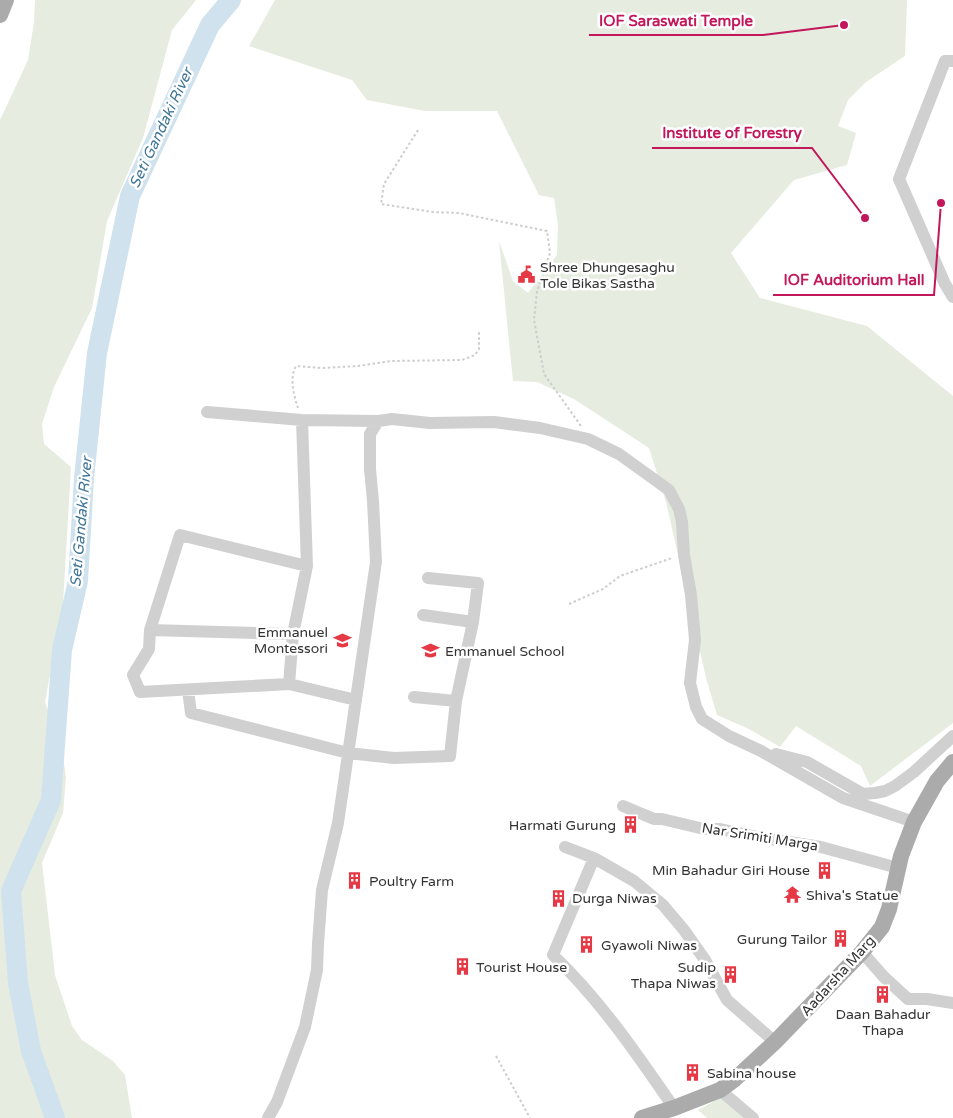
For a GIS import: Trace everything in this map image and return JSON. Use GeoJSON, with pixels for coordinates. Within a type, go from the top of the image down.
{"type":"FeatureCollection","features":[{"type":"Feature","properties":{"kind":"main road"},"geometry":{"type":"LineString","coordinates":[[0,15],[6,0]]}},
{"type":"Feature","properties":{"kind":"main road","name":"Aadarsha Marg"},"geometry":{"type":"LineString","coordinates":[[642,1118],[720,1090],[735,1079],[775,1042],[862,952],[882,927],[889,909],[898,868],[914,822],[937,781],[953,762]]}},
{"type":"Feature","properties":{"kind":"street"},"geometry":{"type":"LineString","coordinates":[[953,61],[945,61],[899,179],[945,284],[953,297]]}},
{"type":"Feature","properties":{"kind":"street"},"geometry":{"type":"LineString","coordinates":[[207,412],[302,420],[378,421],[392,419],[430,423],[494,422],[540,428],[588,439],[619,454],[668,490],[679,509],[694,631],[690,683],[696,707],[702,720],[843,798],[914,822]]}},
{"type":"Feature","properties":{"kind":"street"},"geometry":{"type":"LineString","coordinates":[[290,684],[293,634],[306,566],[302,420]]}},
{"type":"Feature","properties":{"kind":"street"},"geometry":{"type":"LineString","coordinates":[[268,1118],[277,1102],[305,1027],[317,970],[322,890],[338,823],[376,562],[370,469],[370,434],[378,421]]}},
{"type":"Feature","properties":{"kind":"street"},"geometry":{"type":"LineString","coordinates":[[306,566],[180,535],[150,630],[149,649],[133,675],[140,692],[290,684],[356,700]]}},
{"type":"Feature","properties":{"kind":"street"},"geometry":{"type":"LineString","coordinates":[[188,690],[191,713],[348,753],[394,758],[450,756],[456,701],[473,622],[478,583],[428,578]]}},
{"type":"Feature","properties":{"kind":"street"},"geometry":{"type":"LineString","coordinates":[[423,615],[473,622]]}},
{"type":"Feature","properties":{"kind":"street"},"geometry":{"type":"LineString","coordinates":[[150,630],[293,634]]}},
{"type":"Feature","properties":{"kind":"street"},"geometry":{"type":"LineString","coordinates":[[414,697],[456,701]]}},
{"type":"Feature","properties":{"kind":"street"},"geometry":{"type":"LineString","coordinates":[[761,751],[807,762],[863,794],[885,791],[895,786],[914,772],[953,736]]}},
{"type":"Feature","properties":{"kind":"street","name":"Nar Srimiti Marga"},"geometry":{"type":"LineString","coordinates":[[623,806],[654,819],[662,819],[704,829],[720,828],[758,837],[822,846],[898,868]]}},
{"type":"Feature","properties":{"kind":"street"},"geometry":{"type":"LineString","coordinates":[[565,847],[594,858],[634,881],[663,905],[684,930],[705,960],[727,1000],[775,1042]]}},
{"type":"Feature","properties":{"kind":"street"},"geometry":{"type":"LineString","coordinates":[[594,858],[553,954],[575,976],[608,1015],[674,1108]]}},
{"type":"Feature","properties":{"kind":"street"},"geometry":{"type":"LineString","coordinates":[[862,952],[884,978],[908,999],[927,999],[953,1003]]}},
{"type":"Feature","properties":{"kind":"street"},"geometry":{"type":"LineString","coordinates":[[720,1090],[753,1118]]}},
{"type":"Feature","properties":{"kind":"path"},"geometry":{"type":"LineString","coordinates":[[418,130],[384,184],[381,204],[433,212],[459,213],[547,231],[550,253],[537,291],[534,320],[544,374],[586,432],[588,439]]}},
{"type":"Feature","properties":{"kind":"path"},"geometry":{"type":"LineString","coordinates":[[302,420],[293,384],[293,371],[296,366],[322,368],[358,366],[391,361],[462,360],[475,355],[479,349],[479,332]]}},
{"type":"Feature","properties":{"kind":"path"},"geometry":{"type":"LineString","coordinates":[[569,604],[603,589],[620,576],[684,555]]}},
{"type":"Feature","properties":{"kind":"path"},"geometry":{"type":"LineString","coordinates":[[496,1056],[530,1118]]}},
{"type":"Feature","properties":{"kind":"shaded area"},"geometry":{"type":"Polygon","coordinates":[[[35,0],[196,0],[172,30],[143,138],[107,221],[92,308],[54,387],[42,424],[44,444],[71,467],[63,604],[45,702],[62,750],[66,777],[63,813],[42,863],[55,975],[72,1026],[82,1040],[113,1061],[125,1075],[132,1118],[0,1118],[0,120],[28,60],[34,22],[35,0]]]}},
{"type":"Feature","properties":{"kind":"shaded area"},"geometry":{"type":"Polygon","coordinates":[[[275,0],[907,0],[905,56],[866,82],[848,100],[838,126],[856,133],[847,165],[794,180],[731,253],[760,298],[867,326],[953,396],[953,723],[870,786],[861,766],[796,726],[780,747],[749,729],[717,715],[706,678],[666,502],[649,448],[574,399],[537,382],[513,381],[499,241],[513,281],[528,293],[557,255],[558,224],[554,198],[539,195],[497,111],[425,111],[367,100],[352,80],[249,46],[275,0]]]}},
{"type":"Feature","properties":{"kind":"shaded area"},"geometry":{"type":"Polygon","coordinates":[[[724,1096],[750,1118],[707,1118],[698,1110],[724,1096]]]}},
{"type":"Feature","properties":{"kind":"waterway","name":"Seti Gandaki River"},"geometry":{"type":"LineString","coordinates":[[55,1118],[31,1051],[18,983],[11,891],[51,800],[62,650],[78,581],[84,478],[97,353],[130,196],[210,25],[231,0]]}},
{"type":"Feature","properties":{"kind":"place","name":"IOF Saraswati Temple"},"geometry":{"type":"Point","coordinates":[844,25]}},
{"type":"Feature","properties":{"kind":"place","name":"IOF Auditorium Hall"},"geometry":{"type":"Point","coordinates":[941,203]}},
{"type":"Feature","properties":{"kind":"place","name":"Institute of Forestry"},"geometry":{"type":"Point","coordinates":[865,218]}},
{"type":"Feature","properties":{"kind":"place","name":"Shree Dhungesaghu Tole Bikas Sastha"},"geometry":{"type":"Point","coordinates":[526,275]}},
{"type":"Feature","properties":{"kind":"place","name":"Emmanuel Montessori"},"geometry":{"type":"Point","coordinates":[342,640]}},
{"type":"Feature","properties":{"kind":"place","name":"Emmanuel School"},"geometry":{"type":"Point","coordinates":[431,651]}},
{"type":"Feature","properties":{"kind":"place","name":"Harmati Gurung"},"geometry":{"type":"Point","coordinates":[630,825]}},
{"type":"Feature","properties":{"kind":"place","name":"Min Bahadur Giri House"},"geometry":{"type":"Point","coordinates":[824,870]}},
{"type":"Feature","properties":{"kind":"place","name":"Poultry Farm"},"geometry":{"type":"Point","coordinates":[355,881]}},
{"type":"Feature","properties":{"kind":"place","name":"Shiva's Statue"},"geometry":{"type":"Point","coordinates":[792,895]}},
{"type":"Feature","properties":{"kind":"place","name":"Durga Niwas"},"geometry":{"type":"Point","coordinates":[558,898]}},
{"type":"Feature","properties":{"kind":"place","name":"Gurung Tailor"},"geometry":{"type":"Point","coordinates":[841,939]}},
{"type":"Feature","properties":{"kind":"place","name":"Gyawoli Niwas"},"geometry":{"type":"Point","coordinates":[587,945]}},
{"type":"Feature","properties":{"kind":"place","name":"Tourist House"},"geometry":{"type":"Point","coordinates":[462,967]}},
{"type":"Feature","properties":{"kind":"place","name":"Sudip Thapa Niwas"},"geometry":{"type":"Point","coordinates":[730,975]}},
{"type":"Feature","properties":{"kind":"place","name":"Daan Bahadur Thapa"},"geometry":{"type":"Point","coordinates":[883,994]}},
{"type":"Feature","properties":{"kind":"place","name":"Sabina house"},"geometry":{"type":"Point","coordinates":[693,1073]}}]}
